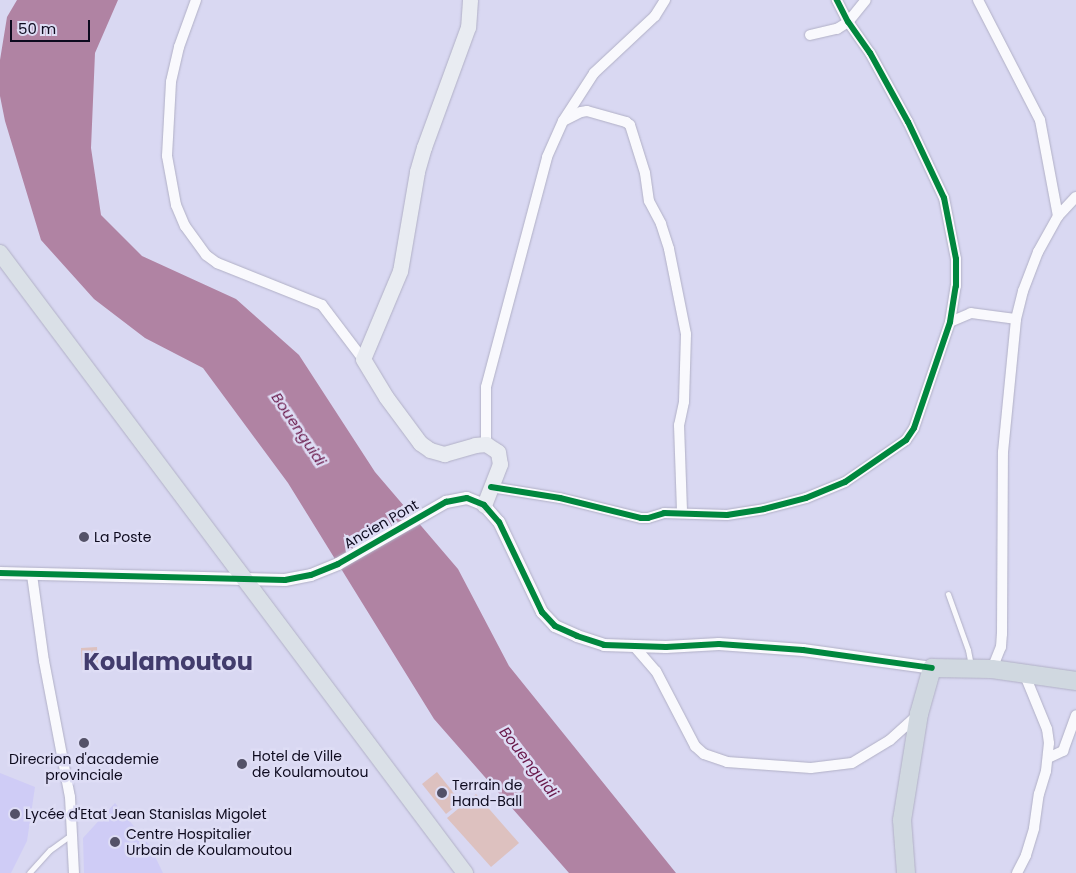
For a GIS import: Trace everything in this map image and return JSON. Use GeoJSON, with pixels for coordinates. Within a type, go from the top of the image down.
{"type":"FeatureCollection","features":[{"type":"Feature","properties":{"kind":"highway"},"geometry":{"type":"LineString","coordinates":[[906,873],[902,820],[919,714],[932,668],[992,669],[1076,681]]}},
{"type":"Feature","properties":{"kind":"main road"},"geometry":{"type":"LineString","coordinates":[[470,0],[468,27],[424,147],[417,172],[400,271],[363,358],[386,397],[420,443],[430,450],[444,454],[475,445],[486,444],[498,452],[500,464],[484,505]]}},
{"type":"Feature","properties":{"kind":"main road"},"geometry":{"type":"LineString","coordinates":[[0,253],[465,873]]}},
{"type":"Feature","properties":{"kind":"street"},"geometry":{"type":"LineString","coordinates":[[196,0],[179,47],[171,82],[167,156],[176,205],[185,226],[206,255],[217,263],[322,305],[363,358]]}},
{"type":"Feature","properties":{"kind":"street"},"geometry":{"type":"LineString","coordinates":[[486,444],[486,387],[547,157],[563,121],[594,73],[655,16],[665,0]]}},
{"type":"Feature","properties":{"kind":"street"},"geometry":{"type":"LineString","coordinates":[[492,486],[560,498],[641,518],[648,518],[664,512],[727,516],[806,498],[845,482],[892,452],[906,440],[914,428],[950,322],[956,286],[956,259],[944,198],[908,122],[870,53],[848,22],[837,0]]}},
{"type":"Feature","properties":{"kind":"street"},"geometry":{"type":"LineString","coordinates":[[810,35],[837,28],[848,22],[866,0]]}},
{"type":"Feature","properties":{"kind":"street"},"geometry":{"type":"LineString","coordinates":[[978,0],[1040,120],[1058,216]]}},
{"type":"Feature","properties":{"kind":"street"},"geometry":{"type":"LineString","coordinates":[[563,121],[587,111],[626,122],[630,125],[645,173],[649,201],[661,224],[669,250],[686,334],[684,402],[679,425],[682,513]]}},
{"type":"Feature","properties":{"kind":"street"},"geometry":{"type":"LineString","coordinates":[[992,669],[1001,647],[1002,634],[1004,452],[1016,319],[1022,291],[1038,252],[1058,216],[1076,198]]}},
{"type":"Feature","properties":{"kind":"street"},"geometry":{"type":"LineString","coordinates":[[952,302],[971,313],[1016,319]]}},
{"type":"Feature","properties":{"kind":"street"},"geometry":{"type":"LineString","coordinates":[[950,322],[971,313]]}},
{"type":"Feature","properties":{"kind":"street","name":"Ancien Pont"},"geometry":{"type":"LineString","coordinates":[[0,573],[285,580],[310,575],[338,564],[446,502],[468,498],[484,505]]}},
{"type":"Feature","properties":{"kind":"street"},"geometry":{"type":"LineString","coordinates":[[484,505],[499,522],[542,612],[555,626],[577,636],[604,645],[666,647],[719,644],[803,650],[932,668]]}},
{"type":"Feature","properties":{"kind":"street"},"geometry":{"type":"LineString","coordinates":[[32,575],[44,662],[70,797],[74,873]]}},
{"type":"Feature","properties":{"kind":"street"},"geometry":{"type":"LineString","coordinates":[[634,646],[656,671],[695,746],[704,754],[727,762],[811,768],[852,762],[872,753],[919,714]]}},
{"type":"Feature","properties":{"kind":"street"},"geometry":{"type":"LineString","coordinates":[[1017,873],[1026,855],[1034,828],[1048,758],[1046,730],[1024,673]]}},
{"type":"Feature","properties":{"kind":"street"},"geometry":{"type":"LineString","coordinates":[[1048,758],[1063,751],[1076,715]]}},
{"type":"Feature","properties":{"kind":"lane"},"geometry":{"type":"LineString","coordinates":[[948,594],[968,650],[971,669]]}},
{"type":"Feature","properties":{"kind":"lane"},"geometry":{"type":"LineString","coordinates":[[29,873],[50,850],[72,835]]}},
{"type":"Feature","properties":{"kind":"shaded area"},"geometry":{"type":"Polygon","coordinates":[[[97,647],[98,669],[82,670],[81,648],[97,647]]]}},
{"type":"Feature","properties":{"kind":"shaded area","name":"Terrain de Hand-Ball"},"geometry":{"type":"Polygon","coordinates":[[[437,772],[461,802],[446,814],[422,784],[437,772]]]}},
{"type":"Feature","properties":{"kind":"shaded area","name":"Lycée d'Etat Jean Stanislas Migolet"},"geometry":{"type":"Polygon","coordinates":[[[0,773],[35,787],[27,841],[11,873],[0,873],[0,773]]]}},
{"type":"Feature","properties":{"kind":"shaded area"},"geometry":{"type":"Polygon","coordinates":[[[476,794],[519,843],[491,867],[447,818],[476,794]]]}},
{"type":"Feature","properties":{"kind":"shaded area","name":"Centre Hospitalier Urbain de Koulamoutou"},"geometry":{"type":"Polygon","coordinates":[[[115,803],[150,846],[163,873],[84,873],[83,838],[115,803]]]}},
{"type":"Feature","properties":{"kind":"water","name":"Bouenguidi"},"geometry":{"type":"Polygon","coordinates":[[[17,0],[118,0],[95,53],[91,148],[101,215],[142,256],[236,299],[299,355],[375,472],[458,569],[509,666],[676,873],[569,873],[434,719],[288,483],[203,368],[145,338],[94,299],[41,240],[5,121],[0,96],[0,60],[7,17],[17,0]]]}},
{"type":"Feature","properties":{"kind":"cycle path"},"geometry":{"type":"LineString","coordinates":[[491,487],[560,498],[641,518],[664,513],[727,515],[764,509],[806,498],[845,482],[906,440],[914,428],[950,322],[956,286],[956,259],[944,198],[908,122],[870,53],[848,22],[837,0]]}},
{"type":"Feature","properties":{"kind":"cycle path"},"geometry":{"type":"LineString","coordinates":[[0,573],[285,580],[311,575],[338,564],[446,502],[467,498],[484,505],[499,522],[542,612],[555,626],[577,636],[604,645],[666,647],[719,644],[803,650],[932,668]]}},
{"type":"Feature","properties":{"kind":"place","name":"La Poste"},"geometry":{"type":"Point","coordinates":[84,537]}},
{"type":"Feature","properties":{"kind":"place","name":"Direcrion d'academie provinciale"},"geometry":{"type":"Point","coordinates":[84,743]}},
{"type":"Feature","properties":{"kind":"place","name":"Hotel de Ville de Koulamoutou"},"geometry":{"type":"Point","coordinates":[242,764]}},
{"type":"Feature","properties":{"kind":"place","name":"Terrain de Hand-Ball"},"geometry":{"type":"Point","coordinates":[442,793]}},
{"type":"Feature","properties":{"kind":"place","name":"Lycée d'Etat Jean Stanislas Migolet"},"geometry":{"type":"Point","coordinates":[15,814]}},
{"type":"Feature","properties":{"kind":"place","name":"Centre Hospitalier Urbain de Koulamoutou"},"geometry":{"type":"Point","coordinates":[115,842]}},
{"type":"Feature","properties":{"kind":"district","name":"Koulamoutou"},"geometry":{"type":"Point","coordinates":[168,662]}}]}
